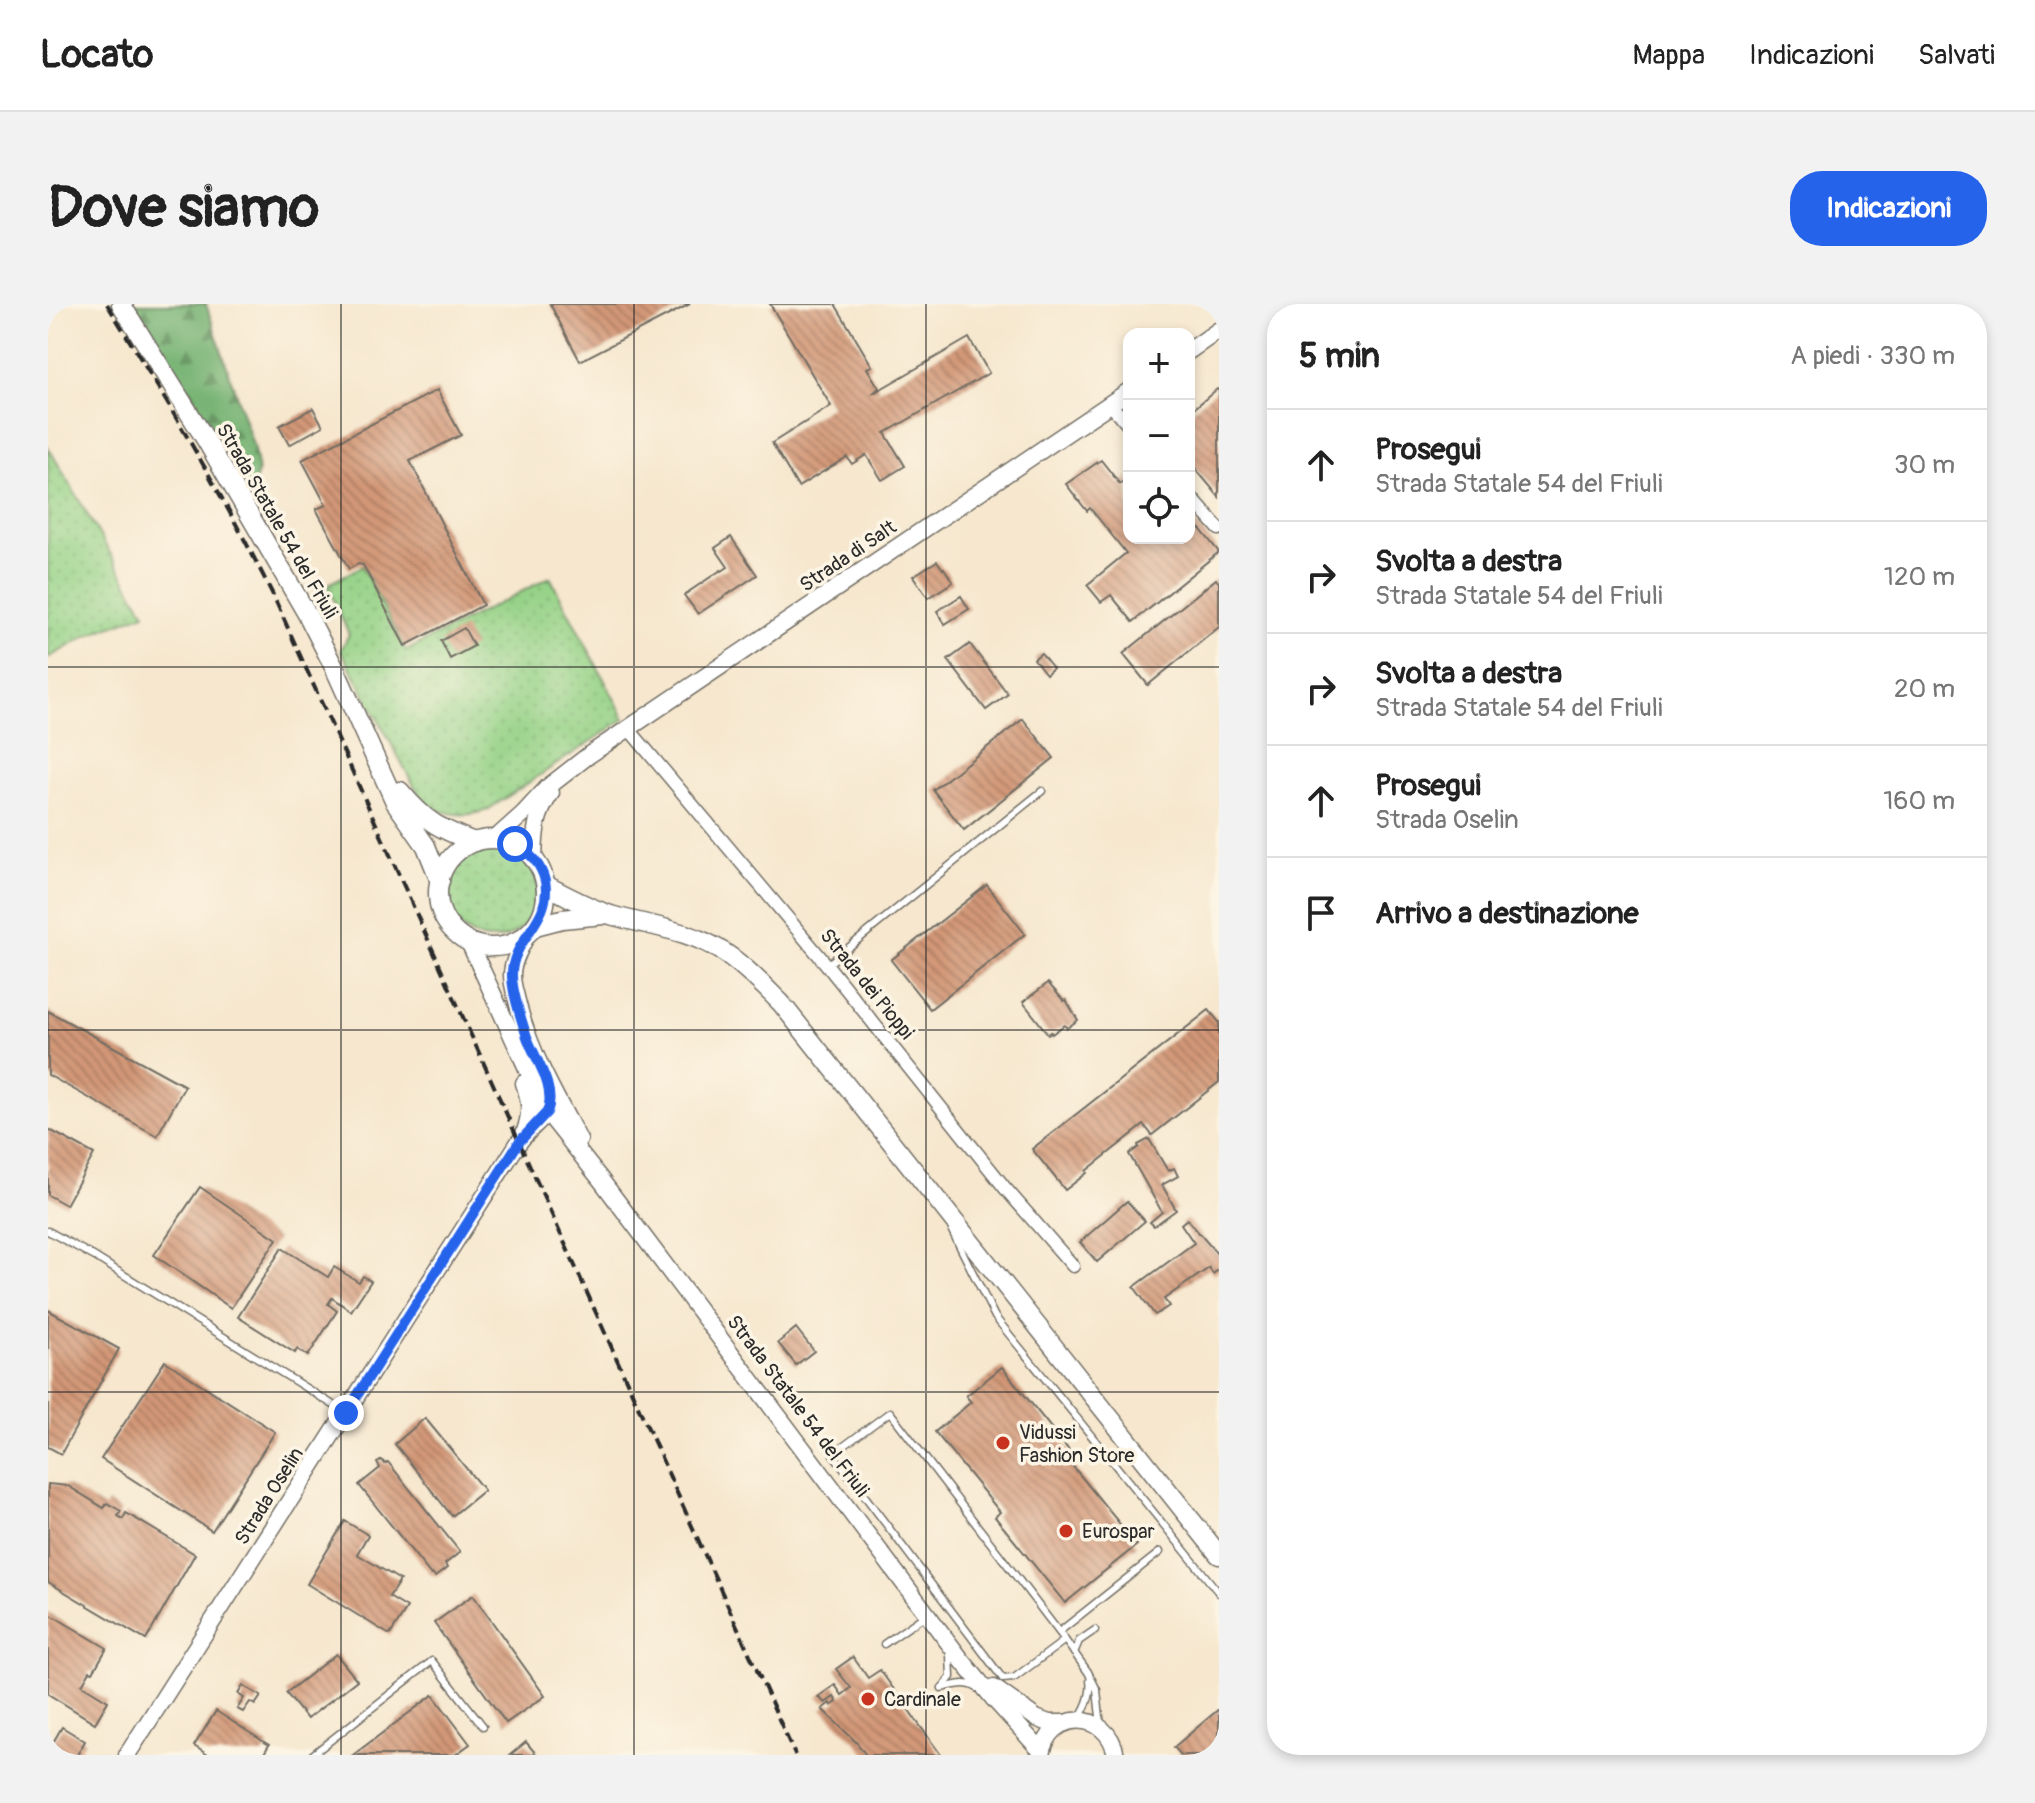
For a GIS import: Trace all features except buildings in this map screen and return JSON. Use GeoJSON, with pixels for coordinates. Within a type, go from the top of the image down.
{"type":"FeatureCollection","features":[{"type":"Feature","properties":{"kind":"main road","name":"Strada Statale 54 del Friuli"},"geometry":{"type":"LineString","coordinates":[[121,304],[279,563],[335,669],[395,802],[426,846],[440,881],[439,904],[445,919],[469,942]]}},
{"type":"Feature","properties":{"kind":"main road","name":"Strada Statale 54 del Friuli"},"geometry":{"type":"LineString","coordinates":[[380,768],[429,822],[474,842]]}},
{"type":"Feature","properties":{"kind":"main road"},"geometry":{"type":"LineString","coordinates":[[440,881],[443,870],[454,855],[474,842],[495,839],[515,844],[534,859],[546,885],[610,915],[700,940],[725,953],[761,982],[781,1003],[1219,1555]]}},
{"type":"Feature","properties":{"kind":"main road","name":"Strada Statale 54 del Friuli"},"geometry":{"type":"LineString","coordinates":[[531,931],[545,903],[546,885]]}},
{"type":"Feature","properties":{"kind":"main road"},"geometry":{"type":"LineString","coordinates":[[469,942],[497,947],[573,917],[610,915]]}},
{"type":"Feature","properties":{"kind":"street"},"geometry":{"type":"LineString","coordinates":[[1195,347],[1219,330]]}},
{"type":"Feature","properties":{"kind":"street","name":"Strada di Salt"},"geometry":{"type":"LineString","coordinates":[[589,755],[1123,395]]}},
{"type":"Feature","properties":{"kind":"street"},"geometry":{"type":"LineString","coordinates":[[1110,404],[1123,419]]}},
{"type":"Feature","properties":{"kind":"street"},"geometry":{"type":"LineString","coordinates":[[1195,502],[1219,529]]}},
{"type":"Feature","properties":{"kind":"street","name":"Strada dei Pioppi"},"geometry":{"type":"LineString","coordinates":[[628,728],[827,965],[1005,1188],[1073,1266]]}},
{"type":"Feature","properties":{"kind":"street"},"geometry":{"type":"LineString","coordinates":[[495,839],[548,787],[589,755]]}},
{"type":"Feature","properties":{"kind":"street"},"geometry":{"type":"LineString","coordinates":[[534,859],[535,831],[541,808],[557,786],[589,755]]}},
{"type":"Feature","properties":{"kind":"street","name":"Strada Statale 54 del Friuli"},"geometry":{"type":"LineString","coordinates":[[531,931],[515,959],[512,976],[528,1038],[544,1075],[601,1180]]}},
{"type":"Feature","properties":{"kind":"street","name":"Strada Statale 54 del Friuli"},"geometry":{"type":"LineString","coordinates":[[469,942],[547,1112],[960,1658],[1042,1754],[1048,1737],[1059,1726],[1071,1722]]}},
{"type":"Feature","properties":{"kind":"street","name":"Strada Statale 54 del Friuli"},"geometry":{"type":"LineString","coordinates":[[484,974],[488,1010],[529,1096],[531,1109],[523,1137],[545,1133],[560,1137],[601,1180]]}},
{"type":"Feature","properties":{"kind":"street"},"geometry":{"type":"LineString","coordinates":[[523,1137],[547,1112],[549,1091],[544,1075]]}},
{"type":"Feature","properties":{"kind":"street","name":"Strada Oselin"},"geometry":{"type":"LineString","coordinates":[[131,1754],[523,1137]]}},
{"type":"Feature","properties":{"kind":"street","name":"Strada Statale 54 del Friuli"},"geometry":{"type":"LineString","coordinates":[[960,1658],[989,1684],[1036,1718],[1049,1723],[1089,1722],[1114,1747]]}},
{"type":"Feature","properties":{"kind":"lane"},"geometry":{"type":"LineString","coordinates":[[827,965],[1042,791]]}},
{"type":"Feature","properties":{"kind":"lane"},"geometry":{"type":"LineString","coordinates":[[937,1203],[995,1317],[1219,1593]]}},
{"type":"Feature","properties":{"kind":"lane"},"geometry":{"type":"LineString","coordinates":[[48,1231],[346,1413]]}},
{"type":"Feature","properties":{"kind":"lane"},"geometry":{"type":"LineString","coordinates":[[1065,1640],[1014,1678],[1003,1679],[833,1454],[890,1412],[1059,1632],[1065,1640],[1074,1653],[1088,1672],[1097,1690],[1101,1726],[1114,1747]]}},
{"type":"Feature","properties":{"kind":"lane"},"geometry":{"type":"LineString","coordinates":[[1059,1632],[1160,1552]]}},
{"type":"Feature","properties":{"kind":"lane"},"geometry":{"type":"LineString","coordinates":[[884,1644],[927,1614]]}},
{"type":"Feature","properties":{"kind":"lane"},"geometry":{"type":"LineString","coordinates":[[1074,1653],[1079,1641],[1095,1630]]}},
{"type":"Feature","properties":{"kind":"lane"},"geometry":{"type":"LineString","coordinates":[[944,1637],[952,1668],[951,1677],[942,1688],[972,1685],[993,1698]]}},
{"type":"Feature","properties":{"kind":"lane"},"geometry":{"type":"LineString","coordinates":[[312,1755],[432,1661],[483,1726]]}},
{"type":"Feature","properties":{"kind":"lane"},"geometry":{"type":"LineString","coordinates":[[1071,1722],[1088,1703],[1088,1672]]}},
{"type":"Feature","properties":{"kind":"green space"},"geometry":{"type":"Polygon","coordinates":[[[134,304],[206,304],[253,445],[258,472],[251,493],[134,304]]]}},
{"type":"Feature","properties":{"kind":"green space"},"geometry":{"type":"Polygon","coordinates":[[[48,447],[145,613],[87,636],[48,658],[48,447]]]}},
{"type":"Feature","properties":{"kind":"green space"},"geometry":{"type":"Polygon","coordinates":[[[362,566],[406,651],[550,577],[625,719],[487,810],[462,815],[430,805],[416,789],[341,650],[349,634],[327,585],[362,566]]]}},
{"type":"Feature","properties":{"kind":"green space"},"geometry":{"type":"Polygon","coordinates":[[[492,847],[510,851],[525,860],[534,875],[538,893],[534,911],[525,926],[510,935],[492,939],[474,935],[459,926],[450,911],[446,893],[450,875],[459,860],[474,851],[492,847]]]}},
{"type":"Feature","properties":{"kind":"railway"},"geometry":{"type":"LineString","coordinates":[[107,304],[193,448],[273,595],[795,1755]]}},
{"type":"Feature","properties":{"kind":"place","name":"Vidussi Fashion Store"},"geometry":{"type":"Point","coordinates":[1003,1443]}},
{"type":"Feature","properties":{"kind":"place","name":"Eurospar"},"geometry":{"type":"Point","coordinates":[1066,1531]}},
{"type":"Feature","properties":{"kind":"place","name":"Cardinale"},"geometry":{"type":"Point","coordinates":[868,1699]}},
{"type":"Feature","properties":{"kind":"route"},"geometry":{"type":"LineString","coordinates":[[346,1413],[519,1142],[549,1106],[549,1091],[528,1038],[512,976],[515,959],[542,913],[546,885],[534,859],[515,844]]}}]}
